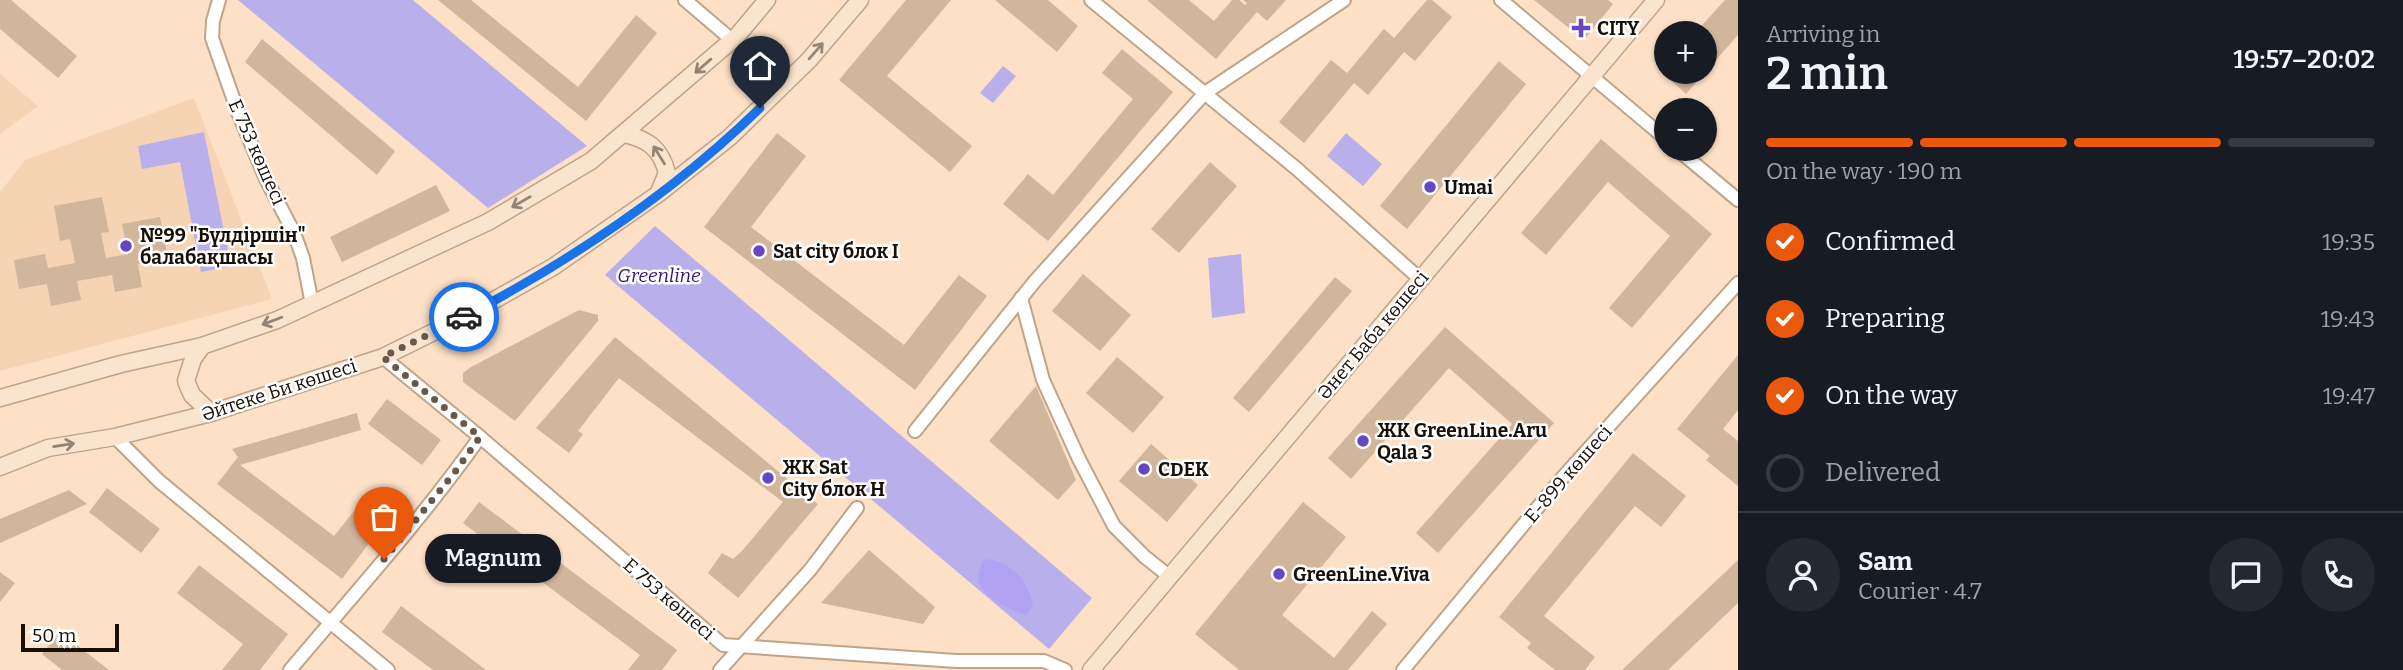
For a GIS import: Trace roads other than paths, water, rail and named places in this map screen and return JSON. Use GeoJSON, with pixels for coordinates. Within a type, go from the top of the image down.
{"type":"FeatureCollection","features":[{"type":"Feature","properties":{"kind":"street","name":"Е 753 көшесі"},"geometry":{"type":"LineString","coordinates":[[219,0],[212,38],[239,115],[266,179],[294,233],[303,258],[312,303]]}},
{"type":"Feature","properties":{"kind":"street"},"geometry":{"type":"LineString","coordinates":[[685,0],[732,40]]}},
{"type":"Feature","properties":{"kind":"street"},"geometry":{"type":"LineString","coordinates":[[0,398],[121,364],[202,346],[277,320],[488,222],[591,162],[732,40],[767,0]]}},
{"type":"Feature","properties":{"kind":"street","name":"Әйтеке Би көшесі"},"geometry":{"type":"LineString","coordinates":[[0,467],[48,448],[115,437],[211,413],[383,357],[466,316],[553,267],[658,194],[730,137],[808,60],[860,0]]}},
{"type":"Feature","properties":{"kind":"street"},"geometry":{"type":"LineString","coordinates":[[1091,0],[1297,169],[1420,279]]}},
{"type":"Feature","properties":{"kind":"street"},"geometry":{"type":"LineString","coordinates":[[915,431],[1021,298],[1205,93],[1344,0]]}},
{"type":"Feature","properties":{"kind":"street"},"geometry":{"type":"LineString","coordinates":[[1501,0],[1654,129]]}},
{"type":"Feature","properties":{"kind":"street","name":"Әнет Баба көшесі"},"geometry":{"type":"LineString","coordinates":[[1091,670],[1656,0]]}},
{"type":"Feature","properties":{"kind":"street"},"geometry":{"type":"LineString","coordinates":[[624,134],[659,150],[667,173],[658,194]]}},
{"type":"Feature","properties":{"kind":"street"},"geometry":{"type":"LineString","coordinates":[[1691,161],[1738,200]]}},
{"type":"Feature","properties":{"kind":"street","name":"Е-899 көшесі"},"geometry":{"type":"LineString","coordinates":[[1403,670],[1563,477],[1738,283]]}},
{"type":"Feature","properties":{"kind":"street"},"geometry":{"type":"LineString","coordinates":[[1021,298],[1043,380],[1079,459],[1114,526],[1144,557],[1169,576]]}},
{"type":"Feature","properties":{"kind":"street"},"geometry":{"type":"LineString","coordinates":[[202,346],[193,359],[186,381],[192,394],[211,413]]}},
{"type":"Feature","properties":{"kind":"street","name":"Е 753 көшесі"},"geometry":{"type":"LineString","coordinates":[[383,357],[723,645],[956,661],[1044,661],[1065,670]]}},
{"type":"Feature","properties":{"kind":"street"},"geometry":{"type":"LineString","coordinates":[[115,437],[159,481],[388,670]]}},
{"type":"Feature","properties":{"kind":"street"},"geometry":{"type":"LineString","coordinates":[[290,670],[455,472],[480,437]]}},
{"type":"Feature","properties":{"kind":"street"},"geometry":{"type":"LineString","coordinates":[[720,670],[810,570],[857,508]]}},
{"type":"Feature","properties":{"kind":"place","name":"CITY"},"geometry":{"type":"Point","coordinates":[1581,28]}},
{"type":"Feature","properties":{"kind":"place","name":"Umai"},"geometry":{"type":"Point","coordinates":[1430,187]}},
{"type":"Feature","properties":{"kind":"place","name":"№99 \"Бүлдіршін\" балабақшасы"},"geometry":{"type":"Point","coordinates":[126,246]}},
{"type":"Feature","properties":{"kind":"place","name":"Sat city блок I"},"geometry":{"type":"Point","coordinates":[759,251]}},
{"type":"Feature","properties":{"kind":"place","name":"ЖК GreenLine.Aru Qala 3"},"geometry":{"type":"Point","coordinates":[1363,441]}},
{"type":"Feature","properties":{"kind":"place","name":"CDEK"},"geometry":{"type":"Point","coordinates":[1144,469]}},
{"type":"Feature","properties":{"kind":"place","name":"ЖК Sat City блок H"},"geometry":{"type":"Point","coordinates":[768,478]}},
{"type":"Feature","properties":{"kind":"place","name":"Magnum"},"geometry":{"type":"Point","coordinates":[384,559]}},
{"type":"Feature","properties":{"kind":"place","name":"GreenLine.Viva"},"geometry":{"type":"Point","coordinates":[1279,574]}},
{"type":"Feature","properties":{"kind":"park label","name":"Greenline"},"geometry":{"type":"Point","coordinates":[659,275]}}]}
